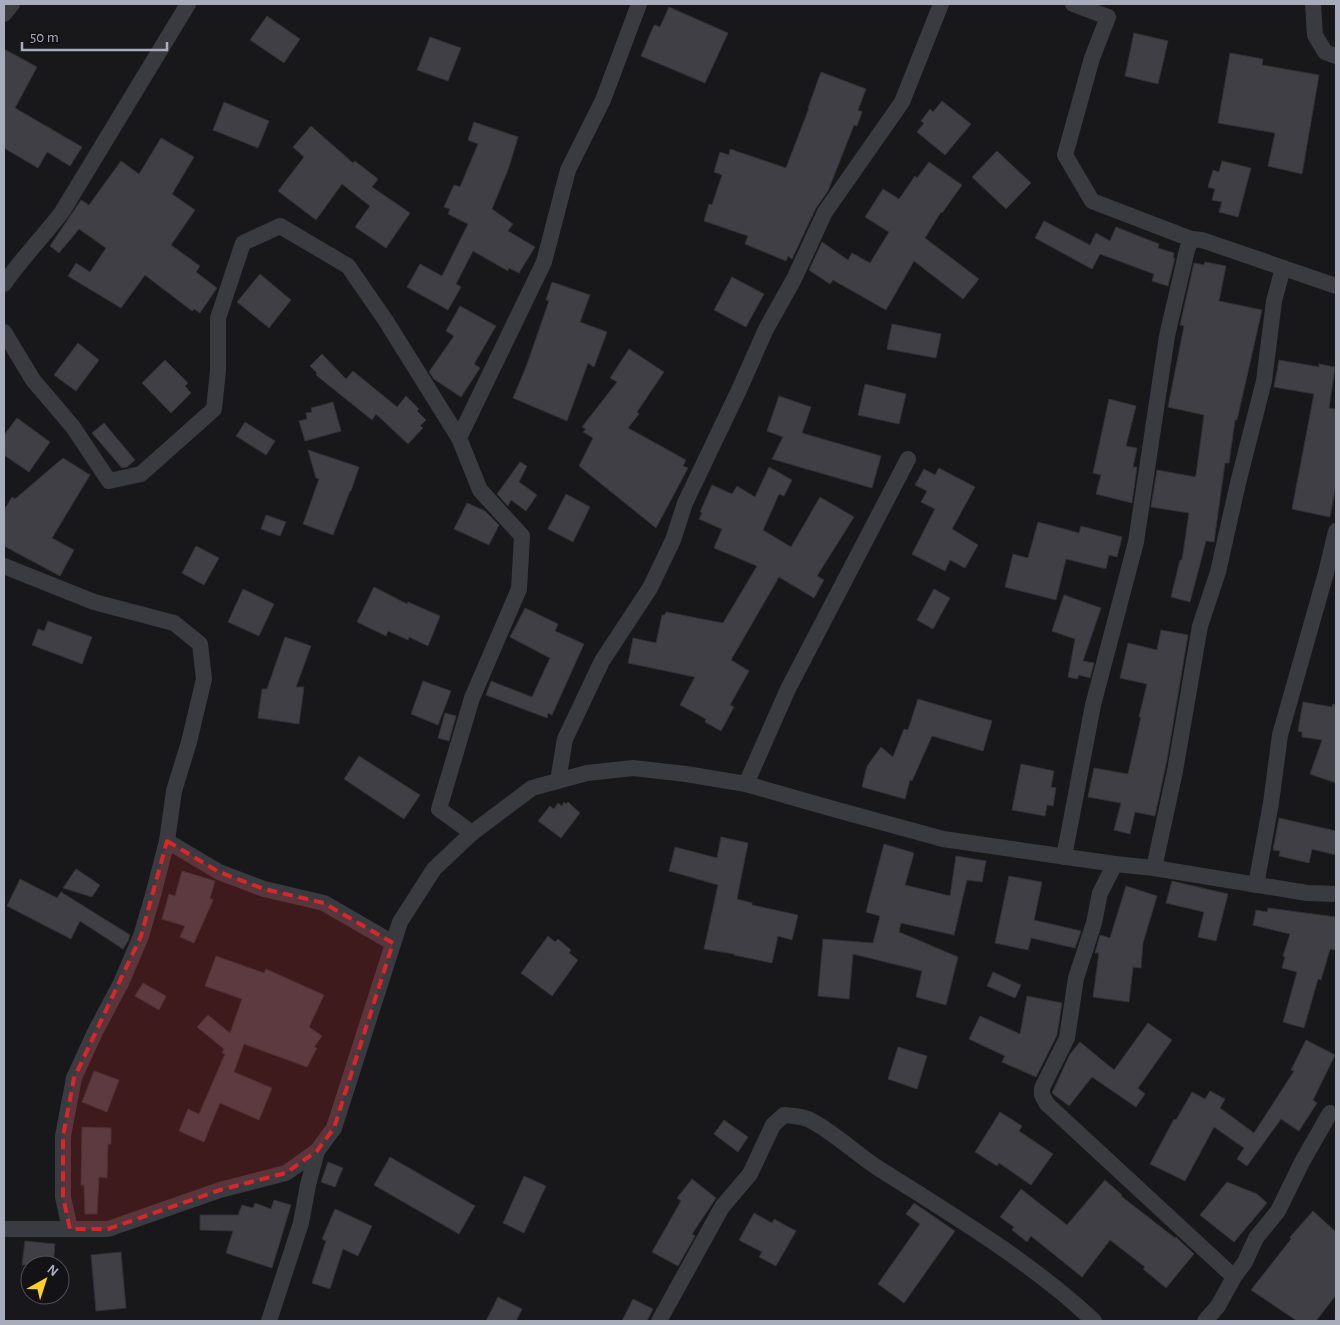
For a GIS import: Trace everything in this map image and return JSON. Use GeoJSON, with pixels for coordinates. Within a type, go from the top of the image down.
{"type":"FeatureCollection","features":[{"type":"Feature","properties":{"kind":"street"},"geometry":{"type":"LineString","coordinates":[[4,14],[12,4]]}},
{"type":"Feature","properties":{"kind":"street"},"geometry":{"type":"LineString","coordinates":[[4,284],[14,269],[46,234],[62,212],[188,4]]}},
{"type":"Feature","properties":{"kind":"street"},"geometry":{"type":"LineString","coordinates":[[459,438],[544,262],[568,170],[603,100],[639,4]]}},
{"type":"Feature","properties":{"kind":"street"},"geometry":{"type":"LineString","coordinates":[[558,781],[565,739],[602,661],[650,588],[673,540],[685,503],[766,329],[794,279],[825,212],[902,102],[941,4]]}},
{"type":"Feature","properties":{"kind":"street"},"geometry":{"type":"LineString","coordinates":[[1073,4],[1108,17],[1092,58],[1065,155],[1092,201],[1191,239],[1202,240],[1336,286]]}},
{"type":"Feature","properties":{"kind":"street"},"geometry":{"type":"LineString","coordinates":[[1313,4],[1315,35],[1326,52],[1336,56]]}},
{"type":"Feature","properties":{"kind":"street"},"geometry":{"type":"LineString","coordinates":[[4,332],[32,380],[73,427],[109,481],[141,474],[214,409],[218,371],[218,318],[243,244],[280,226],[348,266],[386,320],[459,438],[480,490],[522,536],[519,589],[472,698],[439,809],[472,833]]}},
{"type":"Feature","properties":{"kind":"street"},"geometry":{"type":"LineString","coordinates":[[1064,857],[1093,705],[1136,542],[1167,336],[1191,239]]}},
{"type":"Feature","properties":{"kind":"street"},"geometry":{"type":"LineString","coordinates":[[1154,868],[1175,771],[1200,626],[1218,572],[1264,381],[1274,301],[1283,268]]}},
{"type":"Feature","properties":{"kind":"street"},"geometry":{"type":"LineString","coordinates":[[746,784],[788,689],[908,459]]}},
{"type":"Feature","properties":{"kind":"street"},"geometry":{"type":"LineString","coordinates":[[1256,885],[1271,803],[1280,735],[1336,531]]}},
{"type":"Feature","properties":{"kind":"street"},"geometry":{"type":"LineString","coordinates":[[4,566],[94,602],[174,623],[200,644],[204,679],[189,742],[174,791],[167,841],[141,936],[121,984],[95,1032],[74,1078],[62,1136],[63,1197],[70,1230]]}},
{"type":"Feature","properties":{"kind":"street"},"geometry":{"type":"LineString","coordinates":[[4,1229],[108,1229],[220,1190],[286,1173],[317,1151],[334,1128],[400,922],[434,869],[472,833],[532,788],[587,773],[633,768],[686,774],[746,784],[943,839],[1154,868],[1307,893],[1336,894]]}},
{"type":"Feature","properties":{"kind":"street"},"geometry":{"type":"LineString","coordinates":[[167,841],[219,872],[264,889],[324,903],[393,943]]}},
{"type":"Feature","properties":{"kind":"street"},"geometry":{"type":"LineString","coordinates":[[1115,864],[1100,893],[1094,923],[1076,978],[1067,1038],[1042,1088],[1042,1095],[1048,1104],[1234,1277]]}},
{"type":"Feature","properties":{"kind":"street"},"geometry":{"type":"LineString","coordinates":[[1205,1321],[1218,1306],[1234,1277],[1245,1262],[1256,1238],[1278,1211],[1302,1162],[1334,1113]]}},
{"type":"Feature","properties":{"kind":"street"},"geometry":{"type":"LineString","coordinates":[[659,1321],[722,1207],[750,1174],[773,1125],[784,1116],[798,1116],[809,1119],[875,1166],[992,1241],[1073,1301],[1094,1321]]}},
{"type":"Feature","properties":{"kind":"street"},"geometry":{"type":"LineString","coordinates":[[269,1321],[301,1223],[317,1151]]}},
{"type":"Feature","properties":{"kind":"highlighted area"},"geometry":{"type":"Polygon","coordinates":[[[167,841],[219,872],[264,889],[324,903],[393,943],[334,1128],[317,1151],[286,1173],[220,1190],[108,1229],[70,1229],[63,1197],[63,1136],[74,1078],[141,936],[167,841]]]}},
{"type":"Feature","properties":{"kind":"building"},"geometry":{"type":"Polygon","coordinates":[[[669,7],[728,33],[705,83],[641,56],[654,25],[660,27],[669,7]]]}},
{"type":"Feature","properties":{"kind":"building"},"geometry":{"type":"Polygon","coordinates":[[[267,16],[300,39],[284,63],[250,40],[267,16]]]}},
{"type":"Feature","properties":{"kind":"building"},"geometry":{"type":"Polygon","coordinates":[[[1134,33],[1168,41],[1158,84],[1125,76],[1134,33]]]}},
{"type":"Feature","properties":{"kind":"building"},"geometry":{"type":"Polygon","coordinates":[[[430,37],[461,48],[448,81],[417,70],[430,37]]]}},
{"type":"Feature","properties":{"kind":"building"},"geometry":{"type":"Polygon","coordinates":[[[4,49],[37,67],[15,108],[82,147],[70,166],[47,152],[38,168],[4,148],[4,49]]]}},
{"type":"Feature","properties":{"kind":"building"},"geometry":{"type":"Polygon","coordinates":[[[1230,53],[1263,59],[1262,65],[1319,75],[1302,174],[1268,166],[1275,133],[1218,123],[1230,53]]]}},
{"type":"Feature","properties":{"kind":"building"},"geometry":{"type":"Polygon","coordinates":[[[821,72],[866,89],[858,110],[862,112],[857,126],[854,125],[828,191],[816,208],[792,259],[788,256],[786,261],[745,244],[748,236],[704,221],[709,204],[712,205],[722,175],[714,172],[720,152],[729,155],[730,149],[786,168],[821,72]]]}},
{"type":"Feature","properties":{"kind":"building"},"geometry":{"type":"Polygon","coordinates":[[[942,101],[971,124],[945,155],[917,132],[924,123],[921,121],[930,109],[933,112],[942,101]]]}},
{"type":"Feature","properties":{"kind":"building"},"geometry":{"type":"Polygon","coordinates":[[[224,102],[269,121],[258,148],[213,130],[224,102]]]}},
{"type":"Feature","properties":{"kind":"building"},"geometry":{"type":"Polygon","coordinates":[[[474,122],[518,137],[509,167],[492,209],[513,224],[508,231],[535,247],[519,273],[509,268],[508,271],[473,251],[456,284],[461,287],[448,310],[407,287],[420,264],[442,276],[468,224],[448,214],[450,209],[444,207],[454,185],[460,187],[478,144],[468,140],[474,122]]]}},
{"type":"Feature","properties":{"kind":"building"},"geometry":{"type":"Polygon","coordinates":[[[311,126],[353,163],[355,161],[378,179],[372,187],[410,213],[386,248],[355,227],[370,206],[342,184],[316,220],[278,191],[304,157],[293,147],[311,126]]]}},
{"type":"Feature","properties":{"kind":"building"},"geometry":{"type":"Polygon","coordinates":[[[161,138],[194,157],[172,194],[195,210],[171,245],[200,266],[196,272],[217,288],[200,313],[194,309],[192,311],[145,275],[121,308],[68,276],[76,263],[90,272],[106,248],[79,229],[59,253],[50,246],[81,200],[89,205],[121,161],[139,174],[161,138]]]}},
{"type":"Feature","properties":{"kind":"building"},"geometry":{"type":"Polygon","coordinates":[[[997,151],[1031,183],[1006,209],[972,177],[997,151]]]}},
{"type":"Feature","properties":{"kind":"building"},"geometry":{"type":"Polygon","coordinates":[[[1222,161],[1251,168],[1238,217],[1219,212],[1222,202],[1212,200],[1215,189],[1208,187],[1213,170],[1219,172],[1222,161]]]}},
{"type":"Feature","properties":{"kind":"building"},"geometry":{"type":"Polygon","coordinates":[[[929,162],[962,185],[941,212],[925,238],[979,279],[963,299],[914,261],[886,310],[833,280],[830,284],[809,270],[822,242],[848,260],[852,253],[870,263],[889,232],[865,217],[883,189],[899,199],[915,176],[917,178],[929,162]]]}},
{"type":"Feature","properties":{"kind":"building"},"geometry":{"type":"Polygon","coordinates":[[[1044,221],[1090,245],[1096,233],[1110,241],[1116,227],[1159,244],[1158,248],[1174,253],[1173,258],[1175,258],[1168,286],[1152,281],[1154,274],[1100,254],[1092,269],[1035,238],[1044,221]]]}},
{"type":"Feature","properties":{"kind":"building"},"geometry":{"type":"Polygon","coordinates":[[[1205,262],[1226,266],[1219,301],[1262,310],[1237,420],[1235,420],[1229,463],[1225,463],[1214,542],[1206,541],[1190,602],[1171,597],[1180,560],[1182,560],[1189,513],[1151,507],[1157,470],[1195,477],[1196,475],[1204,415],[1168,407],[1184,326],[1180,325],[1194,263],[1204,265],[1205,262]]]}},
{"type":"Feature","properties":{"kind":"building"},"geometry":{"type":"Polygon","coordinates":[[[260,274],[291,300],[269,328],[237,302],[260,274]]]}},
{"type":"Feature","properties":{"kind":"building"},"geometry":{"type":"Polygon","coordinates":[[[732,277],[764,294],[746,327],[714,310],[732,277]]]}},
{"type":"Feature","properties":{"kind":"building"},"geometry":{"type":"Polygon","coordinates":[[[552,282],[590,295],[580,322],[607,332],[594,367],[588,363],[567,421],[513,398],[549,301],[546,300],[552,282]]]}},
{"type":"Feature","properties":{"kind":"building"},"geometry":{"type":"Polygon","coordinates":[[[460,306],[496,326],[474,364],[480,368],[461,397],[434,379],[429,372],[454,336],[446,331],[460,306]]]}},
{"type":"Feature","properties":{"kind":"building"},"geometry":{"type":"Polygon","coordinates":[[[892,324],[941,334],[936,358],[887,349],[892,324]]]}},
{"type":"Feature","properties":{"kind":"building"},"geometry":{"type":"Polygon","coordinates":[[[78,343],[99,360],[76,391],[54,375],[78,343]]]}},
{"type":"Feature","properties":{"kind":"building"},"geometry":{"type":"Polygon","coordinates":[[[629,349],[664,372],[637,412],[639,414],[628,428],[686,460],[683,466],[688,468],[656,528],[579,466],[593,438],[583,432],[586,429],[582,427],[617,382],[610,378],[629,349]]]}},
{"type":"Feature","properties":{"kind":"building"},"geometry":{"type":"Polygon","coordinates":[[[322,354],[346,379],[353,371],[397,407],[406,396],[419,409],[417,411],[426,420],[420,426],[423,428],[408,444],[376,414],[372,420],[316,375],[317,373],[310,366],[322,354]]]}},
{"type":"Feature","properties":{"kind":"building"},"geometry":{"type":"Polygon","coordinates":[[[165,360],[188,383],[185,386],[191,393],[171,413],[142,383],[165,360]]]}},
{"type":"Feature","properties":{"kind":"building"},"geometry":{"type":"Polygon","coordinates":[[[1279,360],[1319,367],[1319,364],[1335,367],[1329,408],[1336,409],[1336,485],[1330,517],[1292,509],[1314,394],[1274,387],[1279,360]]]}},
{"type":"Feature","properties":{"kind":"building"},"geometry":{"type":"Polygon","coordinates":[[[865,384],[906,394],[899,424],[858,415],[865,384]]]}},
{"type":"Feature","properties":{"kind":"building"},"geometry":{"type":"Polygon","coordinates":[[[779,396],[811,407],[802,433],[881,456],[872,488],[772,459],[783,437],[767,431],[779,396]]]}},
{"type":"Feature","properties":{"kind":"building"},"geometry":{"type":"Polygon","coordinates":[[[1109,399],[1136,406],[1126,446],[1137,448],[1133,467],[1137,467],[1132,503],[1096,494],[1101,475],[1093,473],[1109,399]]]}},
{"type":"Feature","properties":{"kind":"building"},"geometry":{"type":"Polygon","coordinates":[[[333,402],[341,431],[305,441],[299,421],[307,419],[306,413],[312,412],[311,408],[333,402]]]}},
{"type":"Feature","properties":{"kind":"building"},"geometry":{"type":"Polygon","coordinates":[[[17,418],[50,442],[29,472],[4,455],[4,435],[17,418]]]}},
{"type":"Feature","properties":{"kind":"building"},"geometry":{"type":"Polygon","coordinates":[[[245,422],[275,441],[266,455],[236,436],[245,422]]]}},
{"type":"Feature","properties":{"kind":"building"},"geometry":{"type":"Polygon","coordinates":[[[104,423],[135,460],[127,467],[122,468],[92,433],[104,423]]]}},
{"type":"Feature","properties":{"kind":"building"},"geometry":{"type":"Polygon","coordinates":[[[308,450],[359,467],[333,535],[303,524],[319,479],[316,478],[308,450]]]}},
{"type":"Feature","properties":{"kind":"building"},"geometry":{"type":"Polygon","coordinates":[[[63,458],[90,475],[52,538],[74,550],[60,576],[4,546],[4,510],[12,497],[15,499],[63,458]]]}},
{"type":"Feature","properties":{"kind":"building"},"geometry":{"type":"Polygon","coordinates":[[[520,462],[527,466],[519,482],[537,495],[526,511],[511,500],[508,506],[497,494],[520,462]]]}},
{"type":"Feature","properties":{"kind":"building"},"geometry":{"type":"Polygon","coordinates":[[[769,467],[792,480],[784,496],[779,494],[763,530],[791,547],[820,497],[854,517],[817,576],[824,580],[814,598],[779,577],[731,660],[749,671],[730,705],[734,707],[721,731],[705,722],[706,719],[680,705],[695,677],[628,663],[633,638],[656,643],[662,615],[665,615],[666,612],[723,623],[757,566],[714,548],[722,529],[699,519],[702,513],[700,512],[712,485],[732,494],[737,486],[755,497],[769,467]]]}},
{"type":"Feature","properties":{"kind":"building"},"geometry":{"type":"Polygon","coordinates":[[[939,468],[975,487],[952,529],[978,545],[965,568],[950,560],[945,571],[912,554],[935,509],[921,502],[927,491],[915,485],[924,469],[935,475],[939,468]]]}},
{"type":"Feature","properties":{"kind":"building"},"geometry":{"type":"Polygon","coordinates":[[[566,494],[590,507],[573,542],[548,529],[566,494]]]}},
{"type":"Feature","properties":{"kind":"building"},"geometry":{"type":"Polygon","coordinates":[[[467,503],[485,511],[499,525],[489,545],[454,529],[467,503]]]}},
{"type":"Feature","properties":{"kind":"building"},"geometry":{"type":"Polygon","coordinates":[[[266,515],[286,522],[280,536],[261,529],[266,515]]]}},
{"type":"Feature","properties":{"kind":"building"},"geometry":{"type":"Polygon","coordinates":[[[1038,522],[1079,533],[1081,526],[1122,537],[1117,557],[1109,555],[1106,569],[1066,559],[1056,600],[1005,587],[1013,554],[1028,558],[1038,522]]]}},
{"type":"Feature","properties":{"kind":"building"},"geometry":{"type":"Polygon","coordinates":[[[196,546],[219,558],[204,585],[182,573],[196,546]]]}},
{"type":"Feature","properties":{"kind":"building"},"geometry":{"type":"Polygon","coordinates":[[[374,587],[407,604],[408,602],[440,616],[428,646],[409,637],[408,640],[388,631],[386,636],[357,622],[374,587]]]}},
{"type":"Feature","properties":{"kind":"building"},"geometry":{"type":"Polygon","coordinates":[[[243,589],[274,604],[259,636],[228,622],[243,589]]]}},
{"type":"Feature","properties":{"kind":"building"},"geometry":{"type":"Polygon","coordinates":[[[934,589],[950,598],[933,629],[917,620],[934,589]]]}},
{"type":"Feature","properties":{"kind":"building"},"geometry":{"type":"Polygon","coordinates":[[[1064,595],[1101,608],[1083,661],[1094,663],[1090,678],[1079,675],[1077,679],[1068,677],[1075,639],[1052,631],[1064,595]]]}},
{"type":"Feature","properties":{"kind":"building"},"geometry":{"type":"Polygon","coordinates":[[[525,608],[558,624],[555,631],[584,644],[552,715],[548,713],[547,718],[486,695],[491,681],[532,697],[550,658],[510,637],[525,608]]]}},
{"type":"Feature","properties":{"kind":"building"},"geometry":{"type":"Polygon","coordinates":[[[48,621],[92,637],[82,664],[32,645],[38,629],[44,631],[48,621]]]}},
{"type":"Feature","properties":{"kind":"building"},"geometry":{"type":"Polygon","coordinates":[[[1161,630],[1188,635],[1167,760],[1155,816],[1135,812],[1130,834],[1114,830],[1121,803],[1088,797],[1094,768],[1128,774],[1147,684],[1120,678],[1128,643],[1157,650],[1161,630]]]}},
{"type":"Feature","properties":{"kind":"building"},"geometry":{"type":"Polygon","coordinates":[[[285,637],[311,646],[296,687],[304,687],[299,724],[258,718],[262,689],[267,689],[285,637]]]}},
{"type":"Feature","properties":{"kind":"building"},"geometry":{"type":"Polygon","coordinates":[[[423,681],[451,691],[438,725],[411,714],[423,681]]]}},
{"type":"Feature","properties":{"kind":"building"},"geometry":{"type":"Polygon","coordinates":[[[918,699],[992,721],[983,751],[932,736],[912,781],[910,780],[905,799],[862,787],[867,766],[881,747],[893,757],[904,729],[908,730],[918,699]]]}},
{"type":"Feature","properties":{"kind":"building"},"geometry":{"type":"Polygon","coordinates":[[[1303,702],[1332,707],[1333,704],[1336,705],[1336,783],[1310,774],[1322,740],[1302,737],[1302,732],[1298,731],[1303,702]]]}},
{"type":"Feature","properties":{"kind":"building"},"geometry":{"type":"Polygon","coordinates":[[[445,713],[456,716],[449,741],[438,738],[445,713]]]}},
{"type":"Feature","properties":{"kind":"building"},"geometry":{"type":"Polygon","coordinates":[[[359,756],[420,795],[404,819],[344,779],[359,756]]]}},
{"type":"Feature","properties":{"kind":"building"},"geometry":{"type":"Polygon","coordinates":[[[1021,764],[1054,771],[1051,787],[1056,788],[1053,806],[1047,805],[1045,816],[1012,810],[1021,764]]]}},
{"type":"Feature","properties":{"kind":"building"},"geometry":{"type":"Polygon","coordinates":[[[564,802],[566,804],[568,802],[580,813],[561,838],[538,821],[550,806],[554,809],[558,803],[562,806],[564,802]]]}},
{"type":"Feature","properties":{"kind":"building"},"geometry":{"type":"Polygon","coordinates":[[[1279,818],[1336,831],[1336,855],[1312,849],[1309,863],[1279,856],[1280,851],[1273,850],[1279,818]]]}},
{"type":"Feature","properties":{"kind":"building"},"geometry":{"type":"Polygon","coordinates":[[[721,837],[748,843],[737,899],[752,903],[752,905],[798,915],[792,940],[778,936],[772,963],[704,949],[718,885],[669,871],[675,847],[717,858],[721,837]]]}},
{"type":"Feature","properties":{"kind":"building"},"geometry":{"type":"Polygon","coordinates":[[[884,844],[914,853],[905,885],[950,896],[956,856],[986,861],[982,882],[967,880],[954,935],[901,923],[899,932],[958,957],[946,1005],[916,997],[922,971],[853,954],[849,999],[818,996],[823,939],[873,943],[880,916],[866,912],[884,844]]]}},
{"type":"Feature","properties":{"kind":"building"},"geometry":{"type":"Polygon","coordinates":[[[76,869],[100,885],[92,897],[63,888],[76,869]]]}},
{"type":"Feature","properties":{"kind":"building"},"geometry":{"type":"Polygon","coordinates":[[[182,871],[215,881],[210,898],[213,900],[194,943],[180,937],[185,926],[162,919],[169,894],[175,896],[182,871]]]}},
{"type":"Feature","properties":{"kind":"building"},"geometry":{"type":"Polygon","coordinates":[[[1009,876],[1042,882],[1034,920],[1081,931],[1075,948],[1031,938],[1028,950],[995,943],[1009,876]]]}},
{"type":"Feature","properties":{"kind":"building"},"geometry":{"type":"Polygon","coordinates":[[[20,879],[57,898],[61,892],[130,935],[123,949],[80,921],[71,939],[7,906],[20,879]]]}},
{"type":"Feature","properties":{"kind":"building"},"geometry":{"type":"Polygon","coordinates":[[[1172,881],[1228,894],[1216,941],[1198,937],[1204,912],[1166,903],[1172,881]]]}},
{"type":"Feature","properties":{"kind":"building"},"geometry":{"type":"Polygon","coordinates":[[[1126,886],[1157,896],[1143,943],[1141,968],[1133,967],[1129,1002],[1093,997],[1099,953],[1095,953],[1100,935],[1110,938],[1126,886]]]}},
{"type":"Feature","properties":{"kind":"building"},"geometry":{"type":"Polygon","coordinates":[[[1268,908],[1336,917],[1336,950],[1330,949],[1321,980],[1318,979],[1304,1028],[1283,1022],[1297,972],[1282,968],[1285,957],[1283,956],[1290,934],[1253,925],[1256,910],[1267,912],[1268,908]]]}},
{"type":"Feature","properties":{"kind":"building"},"geometry":{"type":"Polygon","coordinates":[[[548,936],[555,942],[558,939],[571,950],[569,953],[578,960],[552,996],[521,973],[548,936]]]}},
{"type":"Feature","properties":{"kind":"building"},"geometry":{"type":"Polygon","coordinates":[[[216,956],[264,973],[266,969],[324,995],[309,1027],[322,1036],[314,1047],[317,1048],[307,1067],[244,1044],[234,1072],[272,1088],[259,1120],[220,1103],[204,1142],[179,1131],[188,1109],[199,1114],[225,1054],[222,1053],[224,1049],[197,1027],[208,1015],[230,1033],[242,999],[205,986],[216,956]]]}},
{"type":"Feature","properties":{"kind":"building"},"geometry":{"type":"Polygon","coordinates":[[[993,972],[1021,985],[1015,998],[987,986],[993,972]]]}},
{"type":"Feature","properties":{"kind":"building"},"geometry":{"type":"Polygon","coordinates":[[[143,983],[166,996],[159,1010],[135,996],[143,983]]]}},
{"type":"Feature","properties":{"kind":"building"},"geometry":{"type":"Polygon","coordinates":[[[1027,996],[1062,1003],[1057,1035],[1036,1077],[1002,1062],[1005,1056],[969,1039],[980,1016],[1020,1034],[1027,996]]]}},
{"type":"Feature","properties":{"kind":"building"},"geometry":{"type":"Polygon","coordinates":[[[1148,1023],[1172,1040],[1138,1088],[1145,1094],[1136,1107],[1092,1077],[1069,1106],[1052,1093],[1070,1054],[1080,1042],[1114,1070],[1148,1023]]]}},
{"type":"Feature","properties":{"kind":"building"},"geometry":{"type":"Polygon","coordinates":[[[1306,1040],[1335,1055],[1313,1100],[1317,1103],[1299,1131],[1281,1119],[1247,1166],[1237,1159],[1244,1148],[1214,1127],[1185,1181],[1150,1164],[1174,1119],[1176,1120],[1192,1092],[1205,1099],[1210,1091],[1225,1099],[1220,1108],[1254,1133],[1294,1071],[1291,1070],[1306,1040]]]}},
{"type":"Feature","properties":{"kind":"building"},"geometry":{"type":"Polygon","coordinates":[[[898,1047],[927,1056],[917,1089],[888,1079],[898,1047]]]}},
{"type":"Feature","properties":{"kind":"building"},"geometry":{"type":"Polygon","coordinates":[[[94,1071],[119,1080],[107,1112],[82,1102],[94,1071]]]}},
{"type":"Feature","properties":{"kind":"building"},"geometry":{"type":"Polygon","coordinates":[[[1000,1112],[1022,1126],[1019,1131],[1053,1154],[1031,1185],[999,1163],[997,1166],[975,1152],[1000,1112]]]}},
{"type":"Feature","properties":{"kind":"building"},"geometry":{"type":"Polygon","coordinates":[[[724,1120],[748,1137],[738,1152],[714,1134],[724,1120]]]}},
{"type":"Feature","properties":{"kind":"building"},"geometry":{"type":"Polygon","coordinates":[[[82,1127],[111,1128],[111,1144],[108,1144],[107,1178],[99,1177],[97,1214],[85,1214],[84,1185],[81,1185],[82,1127]]]}},
{"type":"Feature","properties":{"kind":"building"},"geometry":{"type":"Polygon","coordinates":[[[390,1157],[475,1206],[459,1234],[374,1185],[390,1157]]]}},
{"type":"Feature","properties":{"kind":"building"},"geometry":{"type":"Polygon","coordinates":[[[328,1162],[343,1168],[335,1187],[321,1182],[328,1162]]]}},
{"type":"Feature","properties":{"kind":"building"},"geometry":{"type":"Polygon","coordinates":[[[524,1176],[546,1186],[524,1233],[503,1223],[524,1176]]]}},
{"type":"Feature","properties":{"kind":"building"},"geometry":{"type":"Polygon","coordinates":[[[692,1179],[716,1198],[692,1234],[695,1236],[678,1266],[652,1252],[681,1201],[677,1198],[692,1179]]]}},
{"type":"Feature","properties":{"kind":"building"},"geometry":{"type":"Polygon","coordinates":[[[1105,1180],[1121,1196],[1176,1237],[1194,1254],[1166,1288],[1143,1269],[1145,1267],[1110,1240],[1082,1277],[1031,1236],[1027,1242],[1012,1230],[1014,1227],[1000,1217],[1021,1189],[1067,1225],[1105,1180]]]}},
{"type":"Feature","properties":{"kind":"building"},"geometry":{"type":"Polygon","coordinates":[[[1227,1182],[1257,1194],[1267,1203],[1234,1242],[1200,1215],[1227,1182]]]}},
{"type":"Feature","properties":{"kind":"building"},"geometry":{"type":"Polygon","coordinates":[[[274,1200],[291,1205],[272,1268],[226,1253],[233,1231],[200,1230],[200,1215],[238,1215],[242,1205],[253,1208],[255,1203],[271,1209],[274,1200]]]}},
{"type":"Feature","properties":{"kind":"building"},"geometry":{"type":"Polygon","coordinates":[[[914,1203],[955,1231],[904,1303],[878,1284],[920,1224],[906,1214],[914,1203]]]}},
{"type":"Feature","properties":{"kind":"building"},"geometry":{"type":"Polygon","coordinates":[[[335,1209],[372,1226],[358,1256],[343,1249],[330,1289],[312,1283],[326,1241],[322,1239],[335,1209]]]}},
{"type":"Feature","properties":{"kind":"building"},"geometry":{"type":"Polygon","coordinates":[[[1313,1211],[1336,1232],[1336,1295],[1316,1321],[1297,1321],[1251,1290],[1291,1239],[1290,1237],[1313,1211]]]}},
{"type":"Feature","properties":{"kind":"building"},"geometry":{"type":"Polygon","coordinates":[[[754,1213],[772,1223],[774,1219],[796,1231],[776,1266],[759,1257],[762,1252],[739,1240],[754,1213]]]}},
{"type":"Feature","properties":{"kind":"building"},"geometry":{"type":"Polygon","coordinates":[[[25,1241],[55,1244],[54,1255],[23,1255],[25,1241]]]}},
{"type":"Feature","properties":{"kind":"building"},"geometry":{"type":"Polygon","coordinates":[[[121,1252],[126,1308],[96,1311],[91,1255],[121,1252]]]}},
{"type":"Feature","properties":{"kind":"building"},"geometry":{"type":"Polygon","coordinates":[[[498,1297],[522,1309],[516,1321],[486,1321],[498,1297]]]}},
{"type":"Feature","properties":{"kind":"building"},"geometry":{"type":"Polygon","coordinates":[[[633,1299],[653,1309],[647,1321],[622,1321],[633,1299]]]}}]}
